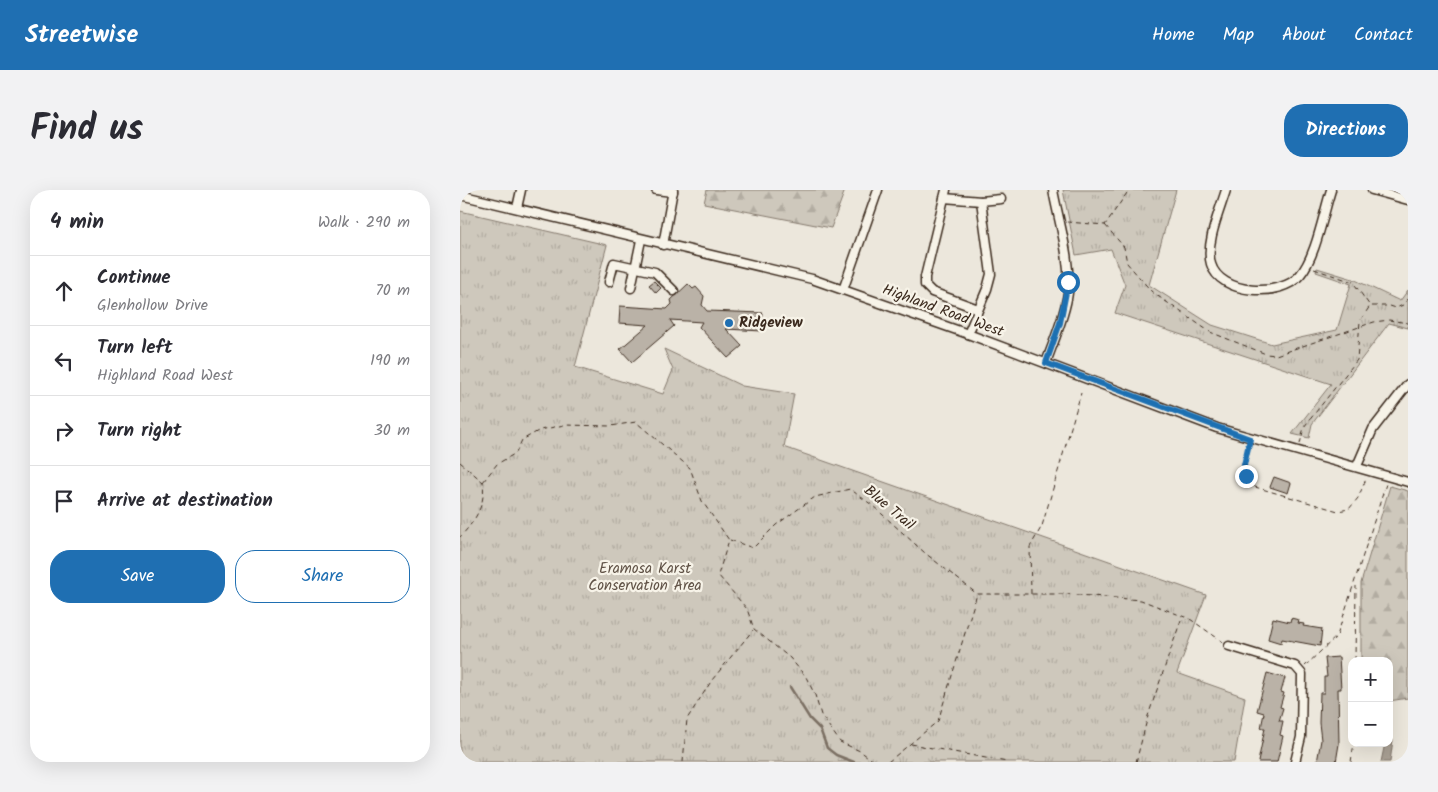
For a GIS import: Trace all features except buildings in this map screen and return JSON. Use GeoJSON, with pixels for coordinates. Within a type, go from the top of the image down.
{"type":"FeatureCollection","features":[{"type":"Feature","properties":{"kind":"street"},"geometry":{"type":"LineString","coordinates":[[517,208],[521,190]]}},
{"type":"Feature","properties":{"kind":"street"},"geometry":{"type":"LineString","coordinates":[[656,190],[673,191],[662,245]]}},
{"type":"Feature","properties":{"kind":"street"},"geometry":{"type":"LineString","coordinates":[[843,290],[878,190]]}},
{"type":"Feature","properties":{"kind":"street"},"geometry":{"type":"LineString","coordinates":[[946,190],[925,277],[925,285],[932,292],[978,309]]}},
{"type":"Feature","properties":{"kind":"street"},"geometry":{"type":"LineString","coordinates":[[1046,363],[1067,295],[1067,261],[1053,190]]}},
{"type":"Feature","properties":{"kind":"street"},"geometry":{"type":"LineString","coordinates":[[1226,190],[1209,249],[1211,265],[1219,275],[1238,287],[1265,291],[1282,286],[1298,278],[1306,266],[1331,190]]}},
{"type":"Feature","properties":{"kind":"street"},"geometry":{"type":"LineString","coordinates":[[1372,190],[1408,200]]}},
{"type":"Feature","properties":{"kind":"street","name":"Highland Road West"},"geometry":{"type":"LineString","coordinates":[[460,195],[641,240],[812,279],[968,334],[1250,439],[1357,466],[1408,482]]}},
{"type":"Feature","properties":{"kind":"street"},"geometry":{"type":"LineString","coordinates":[[944,198],[981,201],[1001,199]]}},
{"type":"Feature","properties":{"kind":"street"},"geometry":{"type":"LineString","coordinates":[[968,334],[989,283],[990,274],[981,201]]}},
{"type":"Feature","properties":{"kind":"street"},"geometry":{"type":"LineString","coordinates":[[630,288],[641,240]]}},
{"type":"Feature","properties":{"kind":"street"},"geometry":{"type":"LineString","coordinates":[[609,282],[614,263],[655,272],[674,292]]}},
{"type":"Feature","properties":{"kind":"street"},"geometry":{"type":"LineString","coordinates":[[1357,466],[1372,429],[1408,384]]}},
{"type":"Feature","properties":{"kind":"street"},"geometry":{"type":"LineString","coordinates":[[1229,646],[1294,666],[1302,674],[1301,736],[1295,762]]}},
{"type":"Feature","properties":{"kind":"path"},"geometry":{"type":"LineString","coordinates":[[1105,225],[1129,190]]}},
{"type":"Feature","properties":{"kind":"path"},"geometry":{"type":"LineString","coordinates":[[1059,222],[1105,225],[1124,247],[1127,263],[1152,292],[1210,332],[1266,354],[1276,356],[1359,327],[1389,320],[1408,324]]}},
{"type":"Feature","properties":{"kind":"path"},"geometry":{"type":"LineString","coordinates":[[1306,266],[1353,282],[1370,306]]}},
{"type":"Feature","properties":{"kind":"path"},"geometry":{"type":"LineString","coordinates":[[1370,306],[1396,308],[1403,305],[1408,299]]}},
{"type":"Feature","properties":{"kind":"path"},"geometry":{"type":"LineString","coordinates":[[1298,452],[1304,427],[1357,360],[1359,327],[1370,306]]}},
{"type":"Feature","properties":{"kind":"path"},"geometry":{"type":"LineString","coordinates":[[1031,594],[1030,547],[1042,526],[1082,393]]}},
{"type":"Feature","properties":{"kind":"path"},"geometry":{"type":"LineString","coordinates":[[460,537],[472,524],[480,510],[485,492],[484,482],[497,464],[516,453],[522,440],[540,430],[564,425],[611,426],[636,422],[690,468],[702,501],[729,540],[718,575],[747,609],[754,630],[790,658],[806,677],[815,695],[821,715],[840,742],[860,751],[875,762]]}},
{"type":"Feature","properties":{"kind":"path"},"geometry":{"type":"LineString","coordinates":[[1250,439],[1244,465],[1246,476],[1255,486],[1338,512],[1349,509],[1358,498],[1370,470]]}},
{"type":"Feature","properties":{"kind":"path"},"geometry":{"type":"LineString","coordinates":[[460,462],[484,482]]}},
{"type":"Feature","properties":{"kind":"path"},"geometry":{"type":"LineString","coordinates":[[1299,671],[1337,636],[1356,583],[1389,476]]}},
{"type":"Feature","properties":{"kind":"path","name":"Blue Trail"},"geometry":{"type":"LineString","coordinates":[[729,540],[753,548],[776,525],[816,497],[850,489],[872,505],[925,553],[978,594]]}},
{"type":"Feature","properties":{"kind":"path"},"geometry":{"type":"LineString","coordinates":[[1355,657],[1356,583]]}},
{"type":"Feature","properties":{"kind":"path"},"geometry":{"type":"LineString","coordinates":[[888,762],[938,721],[978,594],[1066,594],[1141,600],[1182,616],[1229,646]]}},
{"type":"Feature","properties":{"kind":"path"},"geometry":{"type":"LineString","coordinates":[[1136,762],[1148,716],[1182,616]]}},
{"type":"Feature","properties":{"kind":"path"},"geometry":{"type":"LineString","coordinates":[[683,762],[687,719],[712,680],[754,630]]}},
{"type":"Feature","properties":{"kind":"path"},"geometry":{"type":"LineString","coordinates":[[910,744],[1007,762]]}},
{"type":"Feature","properties":{"kind":"path"},"geometry":{"type":"LineString","coordinates":[[1351,762],[1353,747]]}},
{"type":"Feature","properties":{"kind":"green space"},"geometry":{"type":"Polygon","coordinates":[[[707,190],[845,190],[831,228],[704,203],[707,190]]]}},
{"type":"Feature","properties":{"kind":"green space"},"geometry":{"type":"Polygon","coordinates":[[[1063,190],[1176,190],[1149,285],[1212,325],[1272,344],[1337,330],[1351,284],[1316,272],[1317,268],[1353,279],[1400,301],[1408,290],[1408,328],[1389,323],[1312,424],[1309,438],[1292,434],[1331,384],[1115,313],[1125,285],[1111,249],[1076,255],[1063,190]]]}},
{"type":"Feature","properties":{"kind":"green space","name":"Eramosa Karst Conservation Area"},"geometry":{"type":"Polygon","coordinates":[[[460,211],[607,245],[575,367],[663,394],[673,370],[664,349],[742,386],[794,394],[784,447],[1206,595],[1177,673],[1245,697],[1234,762],[460,762],[460,211]]]}},
{"type":"Feature","properties":{"kind":"green space"},"geometry":{"type":"Polygon","coordinates":[[[1390,486],[1408,491],[1408,698],[1393,700],[1393,657],[1361,657],[1361,583],[1390,486]]]}},
{"type":"Feature","properties":{"kind":"shaded area"},"geometry":{"type":"Polygon","coordinates":[[[1384,747],[1392,747],[1390,762],[1381,762],[1384,747]]]}},
{"type":"Feature","properties":{"kind":"waterway"},"geometry":{"type":"LineString","coordinates":[[790,687],[810,719],[820,729],[827,748],[836,755],[854,762]]}},
{"type":"Feature","properties":{"kind":"place","name":"Ridgeview"},"geometry":{"type":"Point","coordinates":[729,323]}},
{"type":"Feature","properties":{"kind":"route"},"geometry":{"type":"LineString","coordinates":[[1068,282],[1067,295],[1060,323],[1046,363],[1250,439],[1244,465],[1246,476]]}}]}
